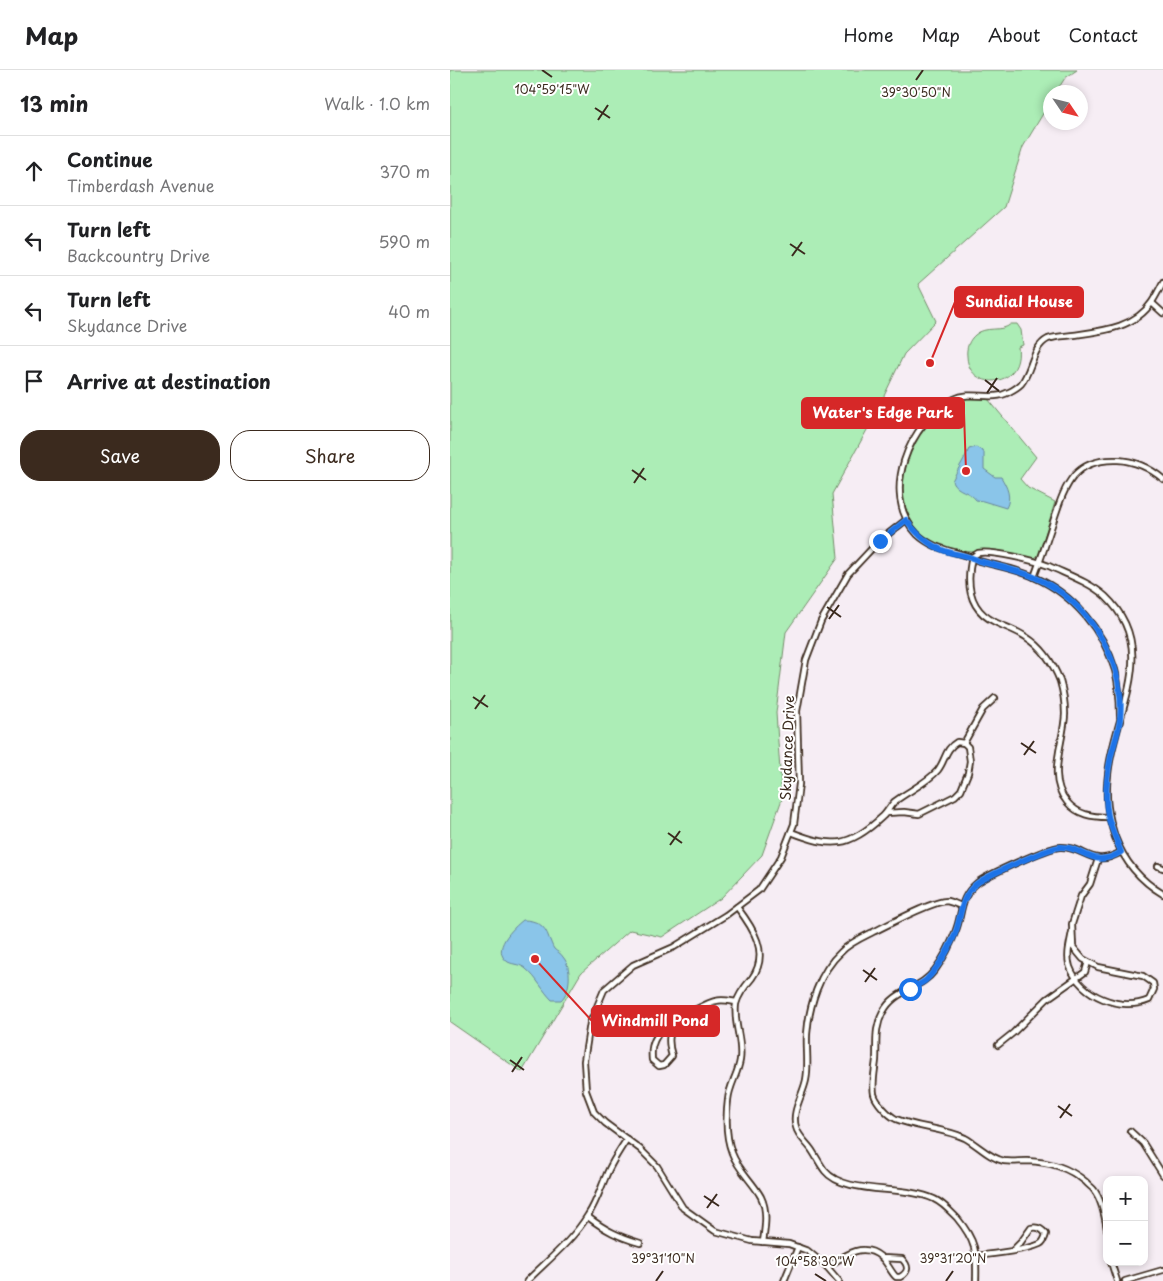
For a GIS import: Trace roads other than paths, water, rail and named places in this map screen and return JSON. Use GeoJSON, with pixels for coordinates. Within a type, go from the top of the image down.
{"type":"FeatureCollection","features":[{"type":"Feature","properties":{"kind":"street"},"geometry":{"type":"LineString","coordinates":[[1120,716],[1119,688],[1115,671],[1096,630],[1076,606],[1034,577],[979,561],[972,557],[946,551],[932,545],[918,534],[906,520],[900,500],[900,481],[904,462],[913,440],[925,422],[942,406],[955,398],[969,395],[994,398],[1007,394],[1020,385],[1040,346],[1049,339],[1108,330],[1131,321],[1152,303],[1163,282]]}},
{"type":"Feature","properties":{"kind":"street"},"geometry":{"type":"LineString","coordinates":[[1152,303],[1163,313]]}},
{"type":"Feature","properties":{"kind":"street"},"geometry":{"type":"LineString","coordinates":[[1034,577],[1064,488],[1084,467],[1105,460],[1123,460],[1139,464],[1163,479]]}},
{"type":"Feature","properties":{"kind":"street","name":"Skydance Drive"},"geometry":{"type":"LineString","coordinates":[[839,1281],[827,1266],[808,1251],[789,1244],[752,1241],[715,1231],[683,1208],[668,1186],[658,1166],[594,1112],[586,1091],[584,1061],[590,1023],[604,990],[634,965],[674,947],[760,890],[781,857],[794,824],[800,784],[798,711],[806,660],[821,621],[848,574],[880,541],[906,520]]}},
{"type":"Feature","properties":{"kind":"street"},"geometry":{"type":"LineString","coordinates":[[1108,817],[1084,815],[1072,807],[1059,789],[1057,765],[1065,716],[1065,702],[1061,684],[1055,669],[1037,645],[1024,636],[987,618],[978,609],[971,596],[968,577],[972,557],[979,553],[1004,555],[1039,562],[1091,586],[1113,605],[1122,618],[1130,636],[1133,662],[1132,677],[1120,716],[1108,773],[1108,817],[1121,852],[1139,875],[1163,894]]}},
{"type":"Feature","properties":{"kind":"street"},"geometry":{"type":"LineString","coordinates":[[964,743],[983,709],[996,698]]}},
{"type":"Feature","properties":{"kind":"street"},"geometry":{"type":"LineString","coordinates":[[791,832],[820,842],[835,843],[852,840],[871,827],[886,813],[892,804],[937,770],[950,746],[957,742],[964,743],[968,747],[970,761],[968,773],[955,796],[919,814],[904,812],[886,813]]}},
{"type":"Feature","properties":{"kind":"street"},"geometry":{"type":"LineString","coordinates":[[1106,1221],[1095,1190],[1073,1172],[1051,1164],[1003,1161],[986,1153],[966,1139],[943,1130],[894,1118],[884,1110],[874,1095],[877,1025],[884,1010],[894,997],[924,981],[935,970],[957,929],[961,906],[968,893],[977,883],[1048,849],[1061,847],[1071,849],[1098,859],[1112,858],[1121,852]]}},
{"type":"Feature","properties":{"kind":"street"},"geometry":{"type":"LineString","coordinates":[[1072,932],[1069,966],[1075,977],[1085,988],[1096,996],[1126,1004],[1140,1004],[1149,1000],[1154,989],[1153,983],[1143,976],[1104,969],[1083,959],[1073,947],[1072,924],[1081,896],[1090,884],[1098,859]]}},
{"type":"Feature","properties":{"kind":"street"},"geometry":{"type":"LineString","coordinates":[[961,906],[946,901],[920,910],[863,937],[841,951],[826,970],[814,998],[809,1019],[806,1082],[798,1103],[795,1120],[796,1128],[801,1137],[826,1173],[844,1184],[916,1193],[934,1199],[949,1209],[965,1228],[975,1246],[976,1281]]}},
{"type":"Feature","properties":{"kind":"street"},"geometry":{"type":"LineString","coordinates":[[737,906],[750,925],[759,944],[760,959],[757,971],[736,1002],[736,1023],[741,1042],[740,1062],[731,1083],[728,1100],[727,1131],[732,1153],[744,1175],[761,1198],[766,1216],[763,1242]]}},
{"type":"Feature","properties":{"kind":"street"},"geometry":{"type":"LineString","coordinates":[[998,1045],[1013,1033],[1047,998],[1075,977],[1085,972],[1088,962]]}},
{"type":"Feature","properties":{"kind":"street"},"geometry":{"type":"LineString","coordinates":[[675,1022],[670,1030],[668,1040],[672,1056],[664,1066],[659,1066],[652,1060],[651,1046],[659,1032],[675,1022],[712,1002],[719,1000],[736,1002]]}},
{"type":"Feature","properties":{"kind":"street"},"geometry":{"type":"LineString","coordinates":[[1130,1131],[1142,1142],[1163,1174]]}},
{"type":"Feature","properties":{"kind":"street"},"geometry":{"type":"LineString","coordinates":[[527,1281],[568,1241],[588,1217],[616,1156],[627,1139]]}},
{"type":"Feature","properties":{"kind":"street"},"geometry":{"type":"LineString","coordinates":[[588,1217],[605,1230],[640,1243]]}},
{"type":"Feature","properties":{"kind":"street"},"geometry":{"type":"LineString","coordinates":[[975,1256],[1013,1250],[1040,1244],[1046,1234],[1036,1226],[1031,1228],[1022,1242],[1013,1250]]}},
{"type":"Feature","properties":{"kind":"street"},"geometry":{"type":"LineString","coordinates":[[784,1281],[798,1247]]}},
{"type":"Feature","properties":{"kind":"street"},"geometry":{"type":"LineString","coordinates":[[827,1266],[852,1251],[863,1249],[882,1258],[896,1277],[900,1277],[907,1272],[908,1268],[902,1260],[882,1258]]}},
{"type":"Feature","properties":{"kind":"street"},"geometry":{"type":"LineString","coordinates":[[1112,1266],[1117,1281]]}},
{"type":"Feature","properties":{"kind":"street"},"geometry":{"type":"LineString","coordinates":[[1126,1281],[1163,1270]]}},
{"type":"Feature","properties":{"kind":"water"},"geometry":{"type":"Polygon","coordinates":[[[976,447],[984,452],[984,469],[995,477],[1001,477],[1005,485],[1009,496],[1006,508],[976,500],[954,485],[952,481],[969,449],[976,447]]]}},
{"type":"Feature","properties":{"kind":"water"},"geometry":{"type":"Polygon","coordinates":[[[523,920],[536,922],[542,927],[547,933],[554,949],[566,961],[569,979],[567,991],[561,1000],[552,1000],[526,969],[508,962],[503,957],[501,951],[505,939],[523,920]]]}},
{"type":"Feature","properties":{"kind":"place","name":"Sundial House"},"geometry":{"type":"Point","coordinates":[930,363]}},
{"type":"Feature","properties":{"kind":"place","name":"Water's Edge Park"},"geometry":{"type":"Point","coordinates":[966,471]}},
{"type":"Feature","properties":{"kind":"place","name":"Windmill Pond"},"geometry":{"type":"Point","coordinates":[535,959]}}]}
